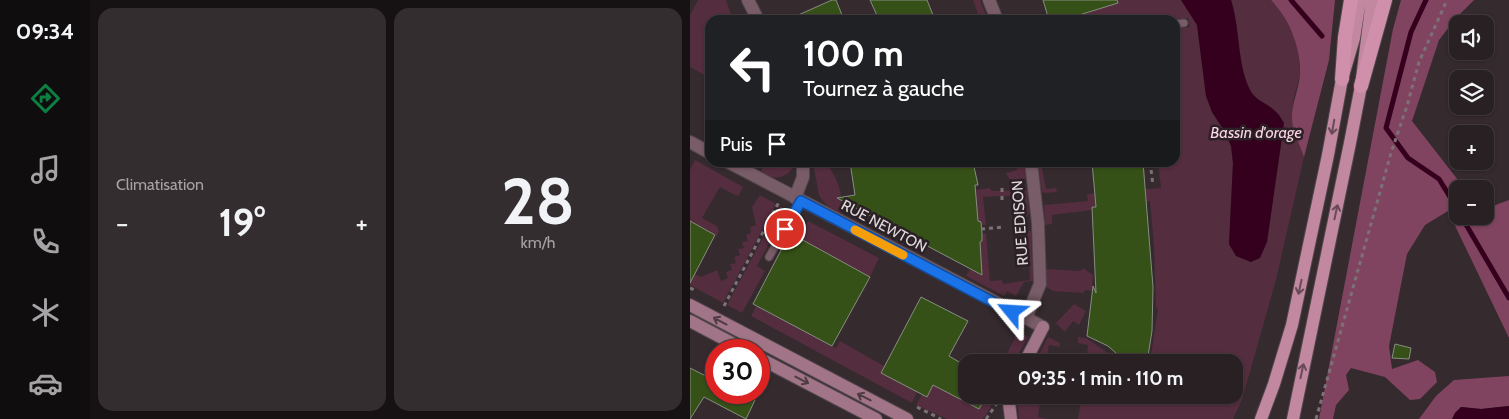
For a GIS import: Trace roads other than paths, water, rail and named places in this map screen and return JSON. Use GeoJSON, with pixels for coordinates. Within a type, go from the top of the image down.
{"type":"FeatureCollection","features":[{"type":"Feature","properties":{"kind":"highway"},"geometry":{"type":"LineString","coordinates":[[1342,79],[1345,37],[1351,0]]}},
{"type":"Feature","properties":{"kind":"highway"},"geometry":{"type":"LineString","coordinates":[[1361,86],[1385,0]]}},
{"type":"Feature","properties":{"kind":"main road"},"geometry":{"type":"LineString","coordinates":[[1261,419],[1292,325],[1342,79],[1354,38],[1360,0]]}},
{"type":"Feature","properties":{"kind":"main road"},"geometry":{"type":"LineString","coordinates":[[1292,419],[1361,86],[1372,0]]}},
{"type":"Feature","properties":{"kind":"main road"},"geometry":{"type":"LineString","coordinates":[[690,305],[907,419]]}},
{"type":"Feature","properties":{"kind":"main road"},"geometry":{"type":"LineString","coordinates":[[690,321],[724,339]]}},
{"type":"Feature","properties":{"kind":"main road"},"geometry":{"type":"LineString","coordinates":[[1029,354],[1043,328]]}},
{"type":"Feature","properties":{"kind":"main road"},"geometry":{"type":"LineString","coordinates":[[770,364],[876,419]]}},
{"type":"Feature","properties":{"kind":"main road"},"geometry":{"type":"LineString","coordinates":[[1009,404],[1011,419]]}},
{"type":"Feature","properties":{"kind":"street"},"geometry":{"type":"LineString","coordinates":[[748,0],[756,15]]}},
{"type":"Feature","properties":{"kind":"street"},"geometry":{"type":"LineString","coordinates":[[989,0],[995,15]]}},
{"type":"Feature","properties":{"kind":"street"},"geometry":{"type":"LineString","coordinates":[[690,142],[705,150]]}},
{"type":"Feature","properties":{"kind":"street","name":"RUE NEWTON"},"geometry":{"type":"LineString","coordinates":[[737,167],[1026,318]]}},
{"type":"Feature","properties":{"kind":"street"},"geometry":{"type":"LineString","coordinates":[[793,197],[803,177],[803,167]]}},
{"type":"Feature","properties":{"kind":"street","name":"RUE EDISON"},"geometry":{"type":"LineString","coordinates":[[1026,318],[1040,284],[1038,223],[1032,167]]}},
{"type":"Feature","properties":{"kind":"street"},"geometry":{"type":"LineString","coordinates":[[1026,318],[1043,328]]}},
{"type":"Feature","properties":{"kind":"lane"},"geometry":{"type":"LineString","coordinates":[[1180,23],[1184,23]]}},
{"type":"Feature","properties":{"kind":"lane"},"geometry":{"type":"LineString","coordinates":[[769,257],[793,197]]}},
{"type":"Feature","properties":{"kind":"water","name":"Bassin d'orage"},"geometry":{"type":"Polygon","coordinates":[[[1181,0],[1231,0],[1242,67],[1249,88],[1258,99],[1280,116],[1284,123],[1267,242],[1260,258],[1251,262],[1236,256],[1229,244],[1233,163],[1231,146],[1225,132],[1212,112],[1206,96],[1197,25],[1181,0]]]}},
{"type":"Feature","properties":{"kind":"water"},"geometry":{"type":"Polygon","coordinates":[[[1509,406],[1509,419],[1452,419],[1461,407],[1481,409],[1509,406]]]}},
{"type":"Feature","properties":{"kind":"waterway"},"geometry":{"type":"LineString","coordinates":[[1291,0],[1322,36]]}},
{"type":"Feature","properties":{"kind":"waterway"},"geometry":{"type":"LineString","coordinates":[[1426,0],[1411,32],[1386,128],[1408,158],[1439,179],[1449,195]]}},
{"type":"Feature","properties":{"kind":"waterway"},"geometry":{"type":"LineString","coordinates":[[1466,225],[1509,298]]}}]}
